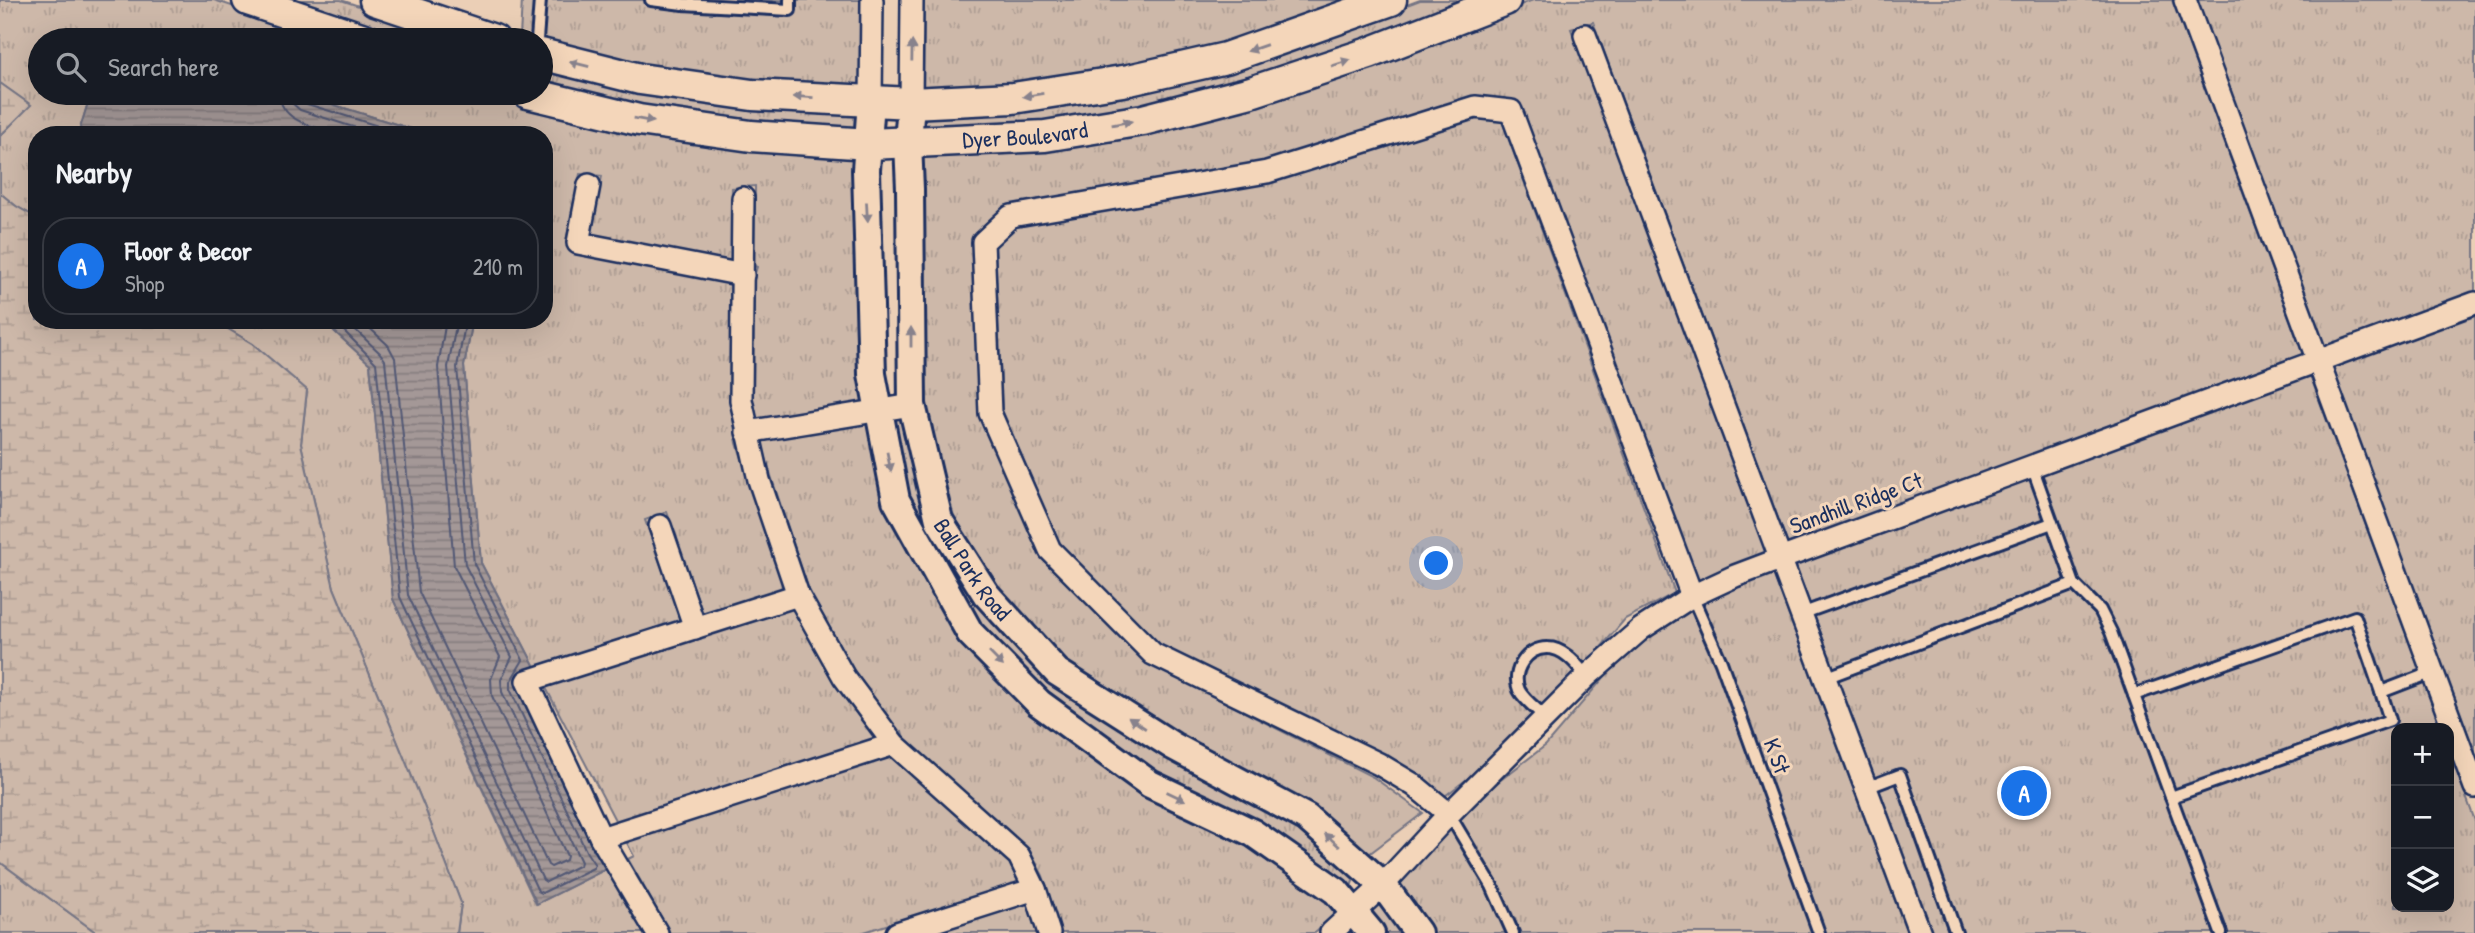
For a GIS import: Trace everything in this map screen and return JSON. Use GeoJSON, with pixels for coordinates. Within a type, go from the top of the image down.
{"type":"FeatureCollection","features":[{"type":"Feature","properties":{"kind":"main road"},"geometry":{"type":"LineString","coordinates":[[248,0],[331,28]]}},
{"type":"Feature","properties":{"kind":"main road"},"geometry":{"type":"LineString","coordinates":[[375,0],[458,28]]}},
{"type":"Feature","properties":{"kind":"main road","name":"Dyer Boulevard"},"geometry":{"type":"LineString","coordinates":[[553,57],[639,79],[752,95],[911,103],[1013,98],[1140,78],[1226,58],[1391,0]]}},
{"type":"Feature","properties":{"kind":"main road"},"geometry":{"type":"LineString","coordinates":[[1440,26],[1472,0]]}},
{"type":"Feature","properties":{"kind":"main road","name":"Dyer Boulevard"},"geometry":{"type":"LineString","coordinates":[[553,99],[639,120],[751,136],[869,144],[1045,136],[1143,120],[1251,92],[1369,53],[1505,0]]}},
{"type":"Feature","properties":{"kind":"street","name":"Ball Park Road"},"geometry":{"type":"LineString","coordinates":[[872,0],[871,101],[866,170],[872,374],[896,500],[970,633],[1039,703],[1150,784],[1253,833],[1336,891],[1371,933]]}},
{"type":"Feature","properties":{"kind":"street","name":"Ball Park Road"},"geometry":{"type":"LineString","coordinates":[[912,0],[908,143],[911,189],[912,405],[939,520],[986,594],[1057,672],[1174,746],[1307,818],[1383,885],[1418,933]]}},
{"type":"Feature","properties":{"kind":"street"},"geometry":{"type":"LineString","coordinates":[[2185,0],[2475,787]]}},
{"type":"Feature","properties":{"kind":"street"},"geometry":{"type":"LineString","coordinates":[[1586,35],[1920,933]]}},
{"type":"Feature","properties":{"kind":"street"},"geometry":{"type":"LineString","coordinates":[[1449,814],[1414,785],[1379,764],[1153,654],[1050,550],[990,413],[983,242],[1011,216],[1267,172],[1475,107],[1511,111],[1692,596]]}},
{"type":"Feature","properties":{"kind":"street"},"geometry":{"type":"LineString","coordinates":[[589,185],[578,243],[743,275]]}},
{"type":"Feature","properties":{"kind":"street"},"geometry":{"type":"LineString","coordinates":[[743,198],[741,400],[759,480],[798,595],[844,677],[894,744],[1019,856],[1035,889],[1049,933]]}},
{"type":"Feature","properties":{"kind":"street","name":"Sandhill Ridge Ct"},"geometry":{"type":"LineString","coordinates":[[1331,933],[1383,885],[1449,814],[1587,676],[1641,629],[1692,596],[1780,559],[2475,303]]}},
{"type":"Feature","properties":{"kind":"street"},"geometry":{"type":"LineString","coordinates":[[747,432],[912,405]]}},
{"type":"Feature","properties":{"kind":"street"},"geometry":{"type":"LineString","coordinates":[[660,526],[695,628]]}},
{"type":"Feature","properties":{"kind":"street"},"geometry":{"type":"LineString","coordinates":[[657,933],[601,838],[527,681],[798,595]]}},
{"type":"Feature","properties":{"kind":"street"},"geometry":{"type":"LineString","coordinates":[[601,838],[894,744]]}},
{"type":"Feature","properties":{"kind":"street"},"geometry":{"type":"LineString","coordinates":[[897,933],[1035,889]]}},
{"type":"Feature","properties":{"kind":"lane"},"geometry":{"type":"LineString","coordinates":[[538,28],[540,0]]}},
{"type":"Feature","properties":{"kind":"lane"},"geometry":{"type":"LineString","coordinates":[[651,0],[790,10],[790,0]]}},
{"type":"Feature","properties":{"kind":"lane"},"geometry":{"type":"LineString","coordinates":[[2032,466],[2074,584],[2100,610],[2111,632],[2221,933]]}},
{"type":"Feature","properties":{"kind":"lane"},"geometry":{"type":"LineString","coordinates":[[1801,614],[2052,523]]}},
{"type":"Feature","properties":{"kind":"lane"},"geometry":{"type":"LineString","coordinates":[[1825,678],[2074,584]]}},
{"type":"Feature","properties":{"kind":"lane","name":"K St"},"geometry":{"type":"LineString","coordinates":[[1692,596],[1721,662],[1819,933]]}},
{"type":"Feature","properties":{"kind":"lane"},"geometry":{"type":"LineString","coordinates":[[2134,695],[2355,617],[2390,720],[2171,797]]}},
{"type":"Feature","properties":{"kind":"lane"},"geometry":{"type":"LineString","coordinates":[[1545,717],[1519,691],[1516,676],[1521,663],[1534,651],[1549,648],[1566,655],[1587,676]]}},
{"type":"Feature","properties":{"kind":"lane"},"geometry":{"type":"LineString","coordinates":[[2381,692],[2433,673]]}},
{"type":"Feature","properties":{"kind":"lane"},"geometry":{"type":"LineString","coordinates":[[1866,788],[1900,775],[1956,933]]}},
{"type":"Feature","properties":{"kind":"lane"},"geometry":{"type":"LineString","coordinates":[[1449,814],[1492,886],[1513,933]]}},
{"type":"Feature","properties":{"kind":"green space"},"geometry":{"type":"Polygon","coordinates":[[[0,0],[214,0],[297,28],[28,28],[28,104],[0,83],[0,0]]]}},
{"type":"Feature","properties":{"kind":"green space"},"geometry":{"type":"Polygon","coordinates":[[[282,0],[341,0],[425,28],[366,28],[282,0]]]}},
{"type":"Feature","properties":{"kind":"green space"},"geometry":{"type":"Polygon","coordinates":[[[522,0],[860,0],[860,90],[754,84],[643,68],[553,43],[553,28],[520,28],[522,0]]]}},
{"type":"Feature","properties":{"kind":"green space"},"geometry":{"type":"Polygon","coordinates":[[[924,0],[1362,0],[1224,48],[1013,87],[923,92],[924,0]]]}},
{"type":"Feature","properties":{"kind":"green space"},"geometry":{"type":"Polygon","coordinates":[[[1420,0],[1455,0],[1434,16],[1248,82],[1044,126],[920,132],[922,113],[1362,22],[1420,0]]]}},
{"type":"Feature","properties":{"kind":"green space"},"geometry":{"type":"Polygon","coordinates":[[[1533,0],[2172,0],[2303,355],[1788,545],[1593,22],[1571,29],[1766,553],[1730,566],[1696,583],[1522,107],[1513,101],[1264,162],[1010,206],[993,217],[972,243],[979,414],[1041,558],[1147,663],[1373,777],[1423,813],[1369,854],[1314,809],[1180,737],[1065,664],[996,588],[950,516],[923,403],[920,153],[1045,147],[1446,34],[1533,0]]]}},
{"type":"Feature","properties":{"kind":"green space"},"geometry":{"type":"Polygon","coordinates":[[[2197,0],[2475,0],[2475,292],[2325,347],[2197,0]]]}},
{"type":"Feature","properties":{"kind":"green space"},"geometry":{"type":"Polygon","coordinates":[[[553,68],[859,111],[858,132],[753,125],[642,109],[553,88],[553,68]]]}},
{"type":"Feature","properties":{"kind":"green space"},"geometry":{"type":"Polygon","coordinates":[[[0,83],[31,105],[0,136],[0,83]]]}},
{"type":"Feature","properties":{"kind":"green space"},"geometry":{"type":"Polygon","coordinates":[[[30,105],[87,105],[81,126],[28,126],[28,213],[0,193],[0,136],[30,105]]]}},
{"type":"Feature","properties":{"kind":"green space"},"geometry":{"type":"Polygon","coordinates":[[[335,105],[536,105],[636,130],[856,154],[865,402],[757,420],[753,398],[754,276],[757,267],[754,266],[755,186],[732,188],[731,262],[591,234],[602,176],[580,174],[566,241],[575,253],[731,283],[730,400],[737,443],[784,589],[703,614],[667,512],[645,520],[681,621],[535,667],[481,563],[464,366],[471,329],[553,329],[553,126],[402,126],[335,105]]]}},
{"type":"Feature","properties":{"kind":"green space"},"geometry":{"type":"Polygon","coordinates":[[[1475,118],[1502,121],[1675,593],[1625,619],[1531,730],[1441,799],[1386,759],[1160,645],[1060,545],[1002,410],[995,245],[1016,226],[1268,183],[1475,118]]]}},
{"type":"Feature","properties":{"kind":"green space"},"geometry":{"type":"Polygon","coordinates":[[[0,193],[28,213],[28,329],[228,329],[253,344],[307,390],[301,444],[334,588],[461,903],[457,933],[97,933],[0,862],[0,193]]]}},
{"type":"Feature","properties":{"kind":"green space"},"geometry":{"type":"Polygon","coordinates":[[[2475,314],[2475,753],[2332,367],[2475,314]]]}},
{"type":"Feature","properties":{"kind":"green space"},"geometry":{"type":"Polygon","coordinates":[[[228,329],[332,329],[370,364],[393,599],[536,904],[606,869],[644,933],[457,933],[461,903],[334,588],[301,444],[307,391],[253,344],[228,329]]]}},
{"type":"Feature","properties":{"kind":"green space"},"geometry":{"type":"Polygon","coordinates":[[[2310,375],[2439,723],[2391,723],[2391,912],[2454,912],[2454,764],[2475,821],[2475,933],[1933,933],[1795,564],[2310,375]]]}},
{"type":"Feature","properties":{"kind":"green space"},"geometry":{"type":"Polygon","coordinates":[[[902,417],[926,515],[923,517],[930,533],[933,532],[977,602],[1300,827],[1356,872],[1350,890],[1157,775],[1048,695],[980,626],[908,496],[893,418],[902,417]]]}},
{"type":"Feature","properties":{"kind":"green space"},"geometry":{"type":"Polygon","coordinates":[[[869,422],[961,640],[1327,899],[1339,912],[1315,933],[1061,933],[1043,876],[1030,851],[904,738],[902,731],[899,732],[855,672],[809,591],[761,440],[869,422]]]}},
{"type":"Feature","properties":{"kind":"green space"},"geometry":{"type":"Polygon","coordinates":[[[1773,573],[1907,933],[1432,933],[1384,870],[1546,745],[1642,633],[1739,585],[1773,573]]]}},
{"type":"Feature","properties":{"kind":"green space"},"geometry":{"type":"Polygon","coordinates":[[[792,608],[834,683],[875,739],[616,822],[545,686],[792,608]]]}},
{"type":"Feature","properties":{"kind":"green space"},"geometry":{"type":"Polygon","coordinates":[[[890,756],[1009,862],[1019,883],[861,933],[670,933],[628,859],[634,856],[626,841],[890,756]]]}},
{"type":"Feature","properties":{"kind":"green space"},"geometry":{"type":"Polygon","coordinates":[[[0,862],[97,933],[0,933],[0,862]]]}},
{"type":"Feature","properties":{"kind":"green space"},"geometry":{"type":"Polygon","coordinates":[[[1373,893],[1403,933],[1386,933],[1367,910],[1373,893]]]}},
{"type":"Feature","properties":{"kind":"green space"},"geometry":{"type":"Polygon","coordinates":[[[1027,903],[1037,933],[931,933],[1027,903]]]}},
{"type":"Feature","properties":{"kind":"water"},"geometry":{"type":"Polygon","coordinates":[[[87,105],[335,105],[402,126],[81,126],[87,105]]]}},
{"type":"Feature","properties":{"kind":"water"},"geometry":{"type":"Polygon","coordinates":[[[332,329],[471,329],[464,366],[481,563],[535,667],[524,671],[516,686],[594,851],[606,869],[537,904],[393,599],[370,364],[332,329]]]}},
{"type":"Feature","properties":{"kind":"place","name":"Floor & Decor"},"geometry":{"type":"Point","coordinates":[2024,793]}}]}
